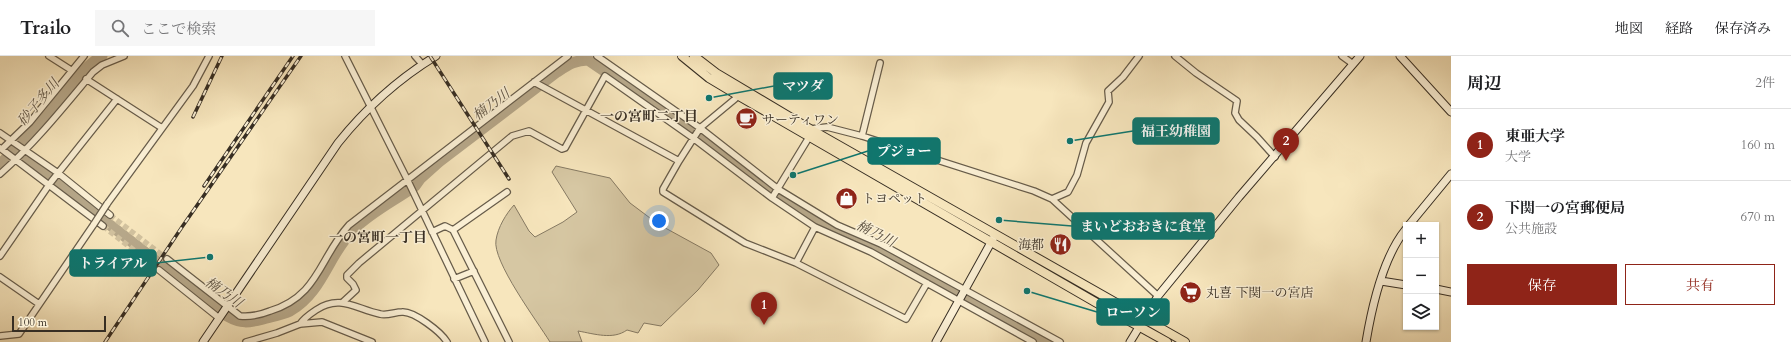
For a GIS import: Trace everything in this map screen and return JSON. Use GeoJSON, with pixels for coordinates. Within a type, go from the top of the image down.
{"type":"FeatureCollection","features":[{"type":"Feature","properties":{"kind":"main road"},"geometry":{"type":"LineString","coordinates":[[682,56],[709,78],[742,93],[994,239],[1142,322],[1185,342]]}},
{"type":"Feature","properties":{"kind":"main road"},"geometry":{"type":"LineString","coordinates":[[694,56],[742,93]]}},
{"type":"Feature","properties":{"kind":"main road"},"geometry":{"type":"LineString","coordinates":[[1142,322],[1167,342]]}},
{"type":"Feature","properties":{"kind":"street"},"geometry":{"type":"LineString","coordinates":[[49,56],[71,70]]}},
{"type":"Feature","properties":{"kind":"street"},"geometry":{"type":"LineString","coordinates":[[84,56],[30,122],[2,149],[50,184],[103,226]]}},
{"type":"Feature","properties":{"kind":"street"},"geometry":{"type":"LineString","coordinates":[[0,174],[48,127],[93,72],[102,65],[124,56]]}},
{"type":"Feature","properties":{"kind":"street"},"geometry":{"type":"LineString","coordinates":[[0,336],[19,334],[108,204],[193,86],[209,56]]}},
{"type":"Feature","properties":{"kind":"street"},"geometry":{"type":"LineString","coordinates":[[345,56],[407,179],[485,342]]}},
{"type":"Feature","properties":{"kind":"street"},"geometry":{"type":"LineString","coordinates":[[415,56],[422,64]]}},
{"type":"Feature","properties":{"kind":"street"},"geometry":{"type":"LineString","coordinates":[[203,342],[338,143],[358,118],[387,91],[422,64],[436,56]]}},
{"type":"Feature","properties":{"kind":"street"},"geometry":{"type":"LineString","coordinates":[[597,56],[700,128],[778,189],[836,225],[881,244],[1060,342]]}},
{"type":"Feature","properties":{"kind":"street"},"geometry":{"type":"LineString","coordinates":[[1052,199],[1068,192],[1077,175],[1086,143],[1109,102],[1108,91],[1123,77],[1139,56]]}},
{"type":"Feature","properties":{"kind":"street"},"geometry":{"type":"LineString","coordinates":[[1176,56],[1196,73],[1237,101],[1235,113],[1239,120],[1275,157]]}},
{"type":"Feature","properties":{"kind":"street"},"geometry":{"type":"LineString","coordinates":[[1342,56],[1353,64]]}},
{"type":"Feature","properties":{"kind":"street"},"geometry":{"type":"LineString","coordinates":[[1130,342],[1158,296],[1239,197],[1275,157],[1360,56]]}},
{"type":"Feature","properties":{"kind":"street"},"geometry":{"type":"LineString","coordinates":[[1400,56],[1451,112]]}},
{"type":"Feature","properties":{"kind":"street"},"geometry":{"type":"LineString","coordinates":[[167,259],[240,316],[248,317],[277,309],[301,295],[311,285],[331,248],[344,230],[364,212],[565,57]]}},
{"type":"Feature","properties":{"kind":"street"},"geometry":{"type":"LineString","coordinates":[[862,136],[880,63]]}},
{"type":"Feature","properties":{"kind":"street"},"geometry":{"type":"LineString","coordinates":[[343,302],[356,290],[347,278],[347,275],[512,136],[529,131],[562,149],[565,148],[605,76],[693,138],[772,198],[816,227],[871,252],[960,300],[1033,342]]}},
{"type":"Feature","properties":{"kind":"street"},"geometry":{"type":"LineString","coordinates":[[86,80],[162,128]]}},
{"type":"Feature","properties":{"kind":"street"},"geometry":{"type":"LineString","coordinates":[[534,82],[679,161]]}},
{"type":"Feature","properties":{"kind":"street"},"geometry":{"type":"LineString","coordinates":[[742,93],[700,128],[663,188],[663,192],[746,243],[796,263],[906,319],[927,283]]}},
{"type":"Feature","properties":{"kind":"street"},"geometry":{"type":"LineString","coordinates":[[0,256],[50,184],[117,99]]}},
{"type":"Feature","properties":{"kind":"street"},"geometry":{"type":"LineString","coordinates":[[772,198],[810,132],[827,127],[862,136],[1034,191],[1052,199],[1158,296]]}},
{"type":"Feature","properties":{"kind":"street"},"geometry":{"type":"LineString","coordinates":[[0,133],[110,215]]}},
{"type":"Feature","properties":{"kind":"street"},"geometry":{"type":"LineString","coordinates":[[1411,222],[1451,174]]}},
{"type":"Feature","properties":{"kind":"street"},"geometry":{"type":"LineString","coordinates":[[453,230],[507,192]]}},
{"type":"Feature","properties":{"kind":"street"},"geometry":{"type":"LineString","coordinates":[[432,232],[445,226],[453,230],[509,342]]}},
{"type":"Feature","properties":{"kind":"street"},"geometry":{"type":"LineString","coordinates":[[796,263],[816,227]]}},
{"type":"Feature","properties":{"kind":"street"},"geometry":{"type":"LineString","coordinates":[[1366,342],[1381,281],[1391,253],[1403,234]]}},
{"type":"Feature","properties":{"kind":"street"},"geometry":{"type":"LineString","coordinates":[[936,342],[994,239]]}},
{"type":"Feature","properties":{"kind":"street"},"geometry":{"type":"LineString","coordinates":[[160,270],[219,318]]}},
{"type":"Feature","properties":{"kind":"street"},"geometry":{"type":"LineString","coordinates":[[454,279],[474,271]]}},
{"type":"Feature","properties":{"kind":"street"},"geometry":{"type":"LineString","coordinates":[[0,277],[39,304]]}},
{"type":"Feature","properties":{"kind":"street"},"geometry":{"type":"LineString","coordinates":[[1381,281],[1403,285]]}},
{"type":"Feature","properties":{"kind":"street"},"geometry":{"type":"LineString","coordinates":[[1439,290],[1451,292]]}},
{"type":"Feature","properties":{"kind":"street"},"geometry":{"type":"LineString","coordinates":[[300,324],[303,319],[324,304],[343,302],[382,315],[404,312],[421,319],[436,330],[447,342]]}},
{"type":"Feature","properties":{"kind":"street"},"geometry":{"type":"LineString","coordinates":[[246,342],[277,333],[300,324],[322,322],[372,342]]}},
{"type":"Feature","properties":{"kind":"shaded area"},"geometry":{"type":"Polygon","coordinates":[[[556,166],[610,178],[630,203],[658,224],[711,253],[719,265],[698,290],[661,326],[644,323],[638,333],[627,330],[610,336],[578,331],[582,342],[550,342],[526,306],[501,262],[497,250],[497,235],[508,212],[514,205],[529,231],[535,237],[563,222],[577,212],[552,172],[556,166]]]}},
{"type":"Feature","properties":{"kind":"waterway","name":"砂子多川"},"geometry":{"type":"LineString","coordinates":[[0,164],[40,124],[80,74],[102,56]]}},
{"type":"Feature","properties":{"kind":"waterway","name":"楠乃川"},"geometry":{"type":"LineString","coordinates":[[15,151],[227,316],[238,321],[247,322],[285,313],[301,303],[318,284],[344,240],[360,224],[375,212],[415,186],[420,179],[439,162],[557,72],[575,62],[588,60],[692,131],[810,218],[844,236],[865,243],[1046,342]]}},
{"type":"Feature","properties":{"kind":"tunnel"},"geometry":{"type":"LineString","coordinates":[[110,215],[167,259]]}},
{"type":"Feature","properties":{"kind":"tunnel"},"geometry":{"type":"LineString","coordinates":[[103,226],[159,270]]}},
{"type":"Feature","properties":{"kind":"railway"},"geometry":{"type":"LineString","coordinates":[[193,117],[222,56]]}},
{"type":"Feature","properties":{"kind":"railway"},"geometry":{"type":"LineString","coordinates":[[204,186],[293,56]]}},
{"type":"Feature","properties":{"kind":"railway"},"geometry":{"type":"LineString","coordinates":[[105,342],[182,227],[301,56]]}},
{"type":"Feature","properties":{"kind":"railway"},"geometry":{"type":"LineString","coordinates":[[430,56],[509,179]]}},
{"type":"Feature","properties":{"kind":"place","name":"マツダ"},"geometry":{"type":"Point","coordinates":[709,98]}},
{"type":"Feature","properties":{"kind":"place","name":"サーティワン"},"geometry":{"type":"Point","coordinates":[746,119]}},
{"type":"Feature","properties":{"kind":"place","name":"福王幼稚園"},"geometry":{"type":"Point","coordinates":[1070,141]}},
{"type":"Feature","properties":{"kind":"place","name":"下関一の宮郵便局"},"geometry":{"type":"Point","coordinates":[1286,161]}},
{"type":"Feature","properties":{"kind":"place","name":"プジョー"},"geometry":{"type":"Point","coordinates":[793,175]}},
{"type":"Feature","properties":{"kind":"place","name":"トヨペット"},"geometry":{"type":"Point","coordinates":[846,198]}},
{"type":"Feature","properties":{"kind":"place","name":"まいどおおきに食堂"},"geometry":{"type":"Point","coordinates":[999,220]}},
{"type":"Feature","properties":{"kind":"place","name":"海都"},"geometry":{"type":"Point","coordinates":[1060,244]}},
{"type":"Feature","properties":{"kind":"place","name":"トライアル"},"geometry":{"type":"Point","coordinates":[210,257]}},
{"type":"Feature","properties":{"kind":"place","name":"ローソン"},"geometry":{"type":"Point","coordinates":[1027,291]}},
{"type":"Feature","properties":{"kind":"place","name":"丸喜 下関一の宮店"},"geometry":{"type":"Point","coordinates":[1190,292]}},
{"type":"Feature","properties":{"kind":"place","name":"東亜大学"},"geometry":{"type":"Point","coordinates":[764,325]}},
{"type":"Feature","properties":{"kind":"district","name":"一の宮町二丁目"},"geometry":{"type":"Point","coordinates":[649,116]}},
{"type":"Feature","properties":{"kind":"district","name":"一の宮町一丁目"},"geometry":{"type":"Point","coordinates":[378,237]}}]}
